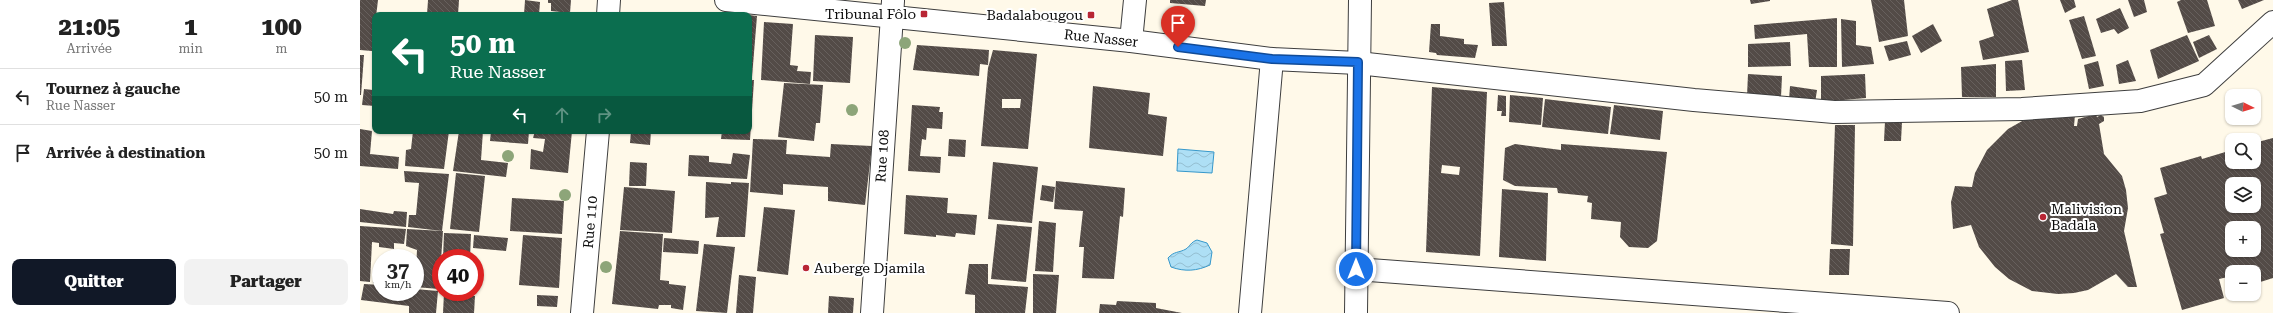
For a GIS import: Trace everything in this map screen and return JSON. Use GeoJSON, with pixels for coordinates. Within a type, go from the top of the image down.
{"type":"FeatureCollection","features":[{"type":"Feature","properties":{"kind":"street"},"geometry":{"type":"LineString","coordinates":[[608,12],[609,0]]}},
{"type":"Feature","properties":{"kind":"street","name":"Rue Nasser"},"geometry":{"type":"LineString","coordinates":[[726,0],[892,8],[1272,59],[1358,62],[1694,100],[1834,112],[2022,109],[2140,101],[2204,85],[2273,22]]}},
{"type":"Feature","properties":{"kind":"street"},"geometry":{"type":"LineString","coordinates":[[1131,40],[1134,0]]}},
{"type":"Feature","properties":{"kind":"street"},"geometry":{"type":"LineString","coordinates":[[1356,313],[1358,62],[1360,0]]}},
{"type":"Feature","properties":{"kind":"street","name":"Rue 108"},"geometry":{"type":"LineString","coordinates":[[872,313],[892,8]]}},
{"type":"Feature","properties":{"kind":"street"},"geometry":{"type":"LineString","coordinates":[[1250,313],[1272,59]]}},
{"type":"Feature","properties":{"kind":"street","name":"Rue 110"},"geometry":{"type":"LineString","coordinates":[[582,313],[598,134]]}},
{"type":"Feature","properties":{"kind":"street"},"geometry":{"type":"LineString","coordinates":[[1356,269],[1948,313]]}},
{"type":"Feature","properties":{"kind":"water"},"geometry":{"type":"Polygon","coordinates":[[[1178,149],[1214,152],[1212,173],[1177,171],[1178,149]]]}},
{"type":"Feature","properties":{"kind":"water"},"geometry":{"type":"Polygon","coordinates":[[[1197,240],[1207,243],[1212,252],[1210,265],[1200,269],[1191,270],[1181,270],[1171,267],[1168,258],[1174,253],[1186,249],[1197,240]]]}},
{"type":"Feature","properties":{"kind":"building"},"geometry":{"type":"Polygon","coordinates":[[[360,0],[378,0],[377,12],[372,12],[372,51],[360,50],[360,0]]]}},
{"type":"Feature","properties":{"kind":"building"},"geometry":{"type":"Polygon","coordinates":[[[428,0],[459,0],[458,12],[427,12],[428,0]]]}},
{"type":"Feature","properties":{"kind":"building"},"geometry":{"type":"Polygon","coordinates":[[[525,0],[540,2],[539,12],[524,12],[525,0]]]}},
{"type":"Feature","properties":{"kind":"building"},"geometry":{"type":"Polygon","coordinates":[[[548,0],[571,0],[570,12],[551,11],[551,3],[548,3],[548,0]]]}},
{"type":"Feature","properties":{"kind":"building"},"geometry":{"type":"Polygon","coordinates":[[[1170,0],[1206,0],[1205,6],[1170,3],[1170,0]]]}},
{"type":"Feature","properties":{"kind":"building"},"geometry":{"type":"Polygon","coordinates":[[[1750,0],[1770,0],[1770,1],[1751,4],[1750,0]]]}},
{"type":"Feature","properties":{"kind":"building"},"geometry":{"type":"Polygon","coordinates":[[[1871,0],[1904,0],[1908,36],[1879,42],[1871,0]]]}},
{"type":"Feature","properties":{"kind":"building"},"geometry":{"type":"Polygon","coordinates":[[[2012,0],[2018,0],[2029,52],[1983,60],[1979,41],[1994,36],[1987,9],[2012,0]]]}},
{"type":"Feature","properties":{"kind":"building"},"geometry":{"type":"Polygon","coordinates":[[[2060,0],[2074,0],[2076,7],[2065,13],[2060,0]]]}},
{"type":"Feature","properties":{"kind":"building"},"geometry":{"type":"Polygon","coordinates":[[[2128,0],[2144,0],[2147,12],[2134,17],[2128,0]]]}},
{"type":"Feature","properties":{"kind":"building"},"geometry":{"type":"Polygon","coordinates":[[[2181,0],[2207,0],[2215,26],[2188,33],[2177,2],[2181,0]]]}},
{"type":"Feature","properties":{"kind":"building"},"geometry":{"type":"Polygon","coordinates":[[[2238,0],[2264,0],[2242,9],[2238,0]]]}},
{"type":"Feature","properties":{"kind":"building"},"geometry":{"type":"Polygon","coordinates":[[[1504,2],[1507,46],[1492,46],[1489,3],[1504,2]]]}},
{"type":"Feature","properties":{"kind":"building"},"geometry":{"type":"Polygon","coordinates":[[[2120,8],[2129,28],[2118,34],[2114,29],[2101,33],[2096,19],[2120,8]]]}},
{"type":"Feature","properties":{"kind":"building"},"geometry":{"type":"Polygon","coordinates":[[[752,15],[757,16],[752,77],[752,15]]]}},
{"type":"Feature","properties":{"kind":"building"},"geometry":{"type":"Polygon","coordinates":[[[2084,16],[2096,56],[2082,59],[2069,20],[2084,16]]]}},
{"type":"Feature","properties":{"kind":"building"},"geometry":{"type":"Polygon","coordinates":[[[1837,18],[1837,67],[1809,67],[1807,34],[1755,39],[1754,25],[1837,18]]]}},
{"type":"Feature","properties":{"kind":"building"},"geometry":{"type":"Polygon","coordinates":[[[1841,19],[1856,21],[1856,45],[1871,47],[1874,64],[1842,67],[1841,19]]]}},
{"type":"Feature","properties":{"kind":"building"},"geometry":{"type":"Polygon","coordinates":[[[764,22],[793,24],[790,65],[798,66],[797,71],[811,72],[810,84],[761,80],[764,22]]]}},
{"type":"Feature","properties":{"kind":"building"},"geometry":{"type":"Polygon","coordinates":[[[1431,24],[1440,24],[1440,36],[1464,39],[1464,44],[1478,45],[1475,58],[1437,55],[1436,53],[1429,52],[1431,24]]]}},
{"type":"Feature","properties":{"kind":"building"},"geometry":{"type":"Polygon","coordinates":[[[1933,24],[1942,41],[1921,53],[1912,36],[1933,24]]]}},
{"type":"Feature","properties":{"kind":"building"},"geometry":{"type":"Polygon","coordinates":[[[815,35],[853,37],[850,83],[813,81],[815,35]]]}},
{"type":"Feature","properties":{"kind":"building"},"geometry":{"type":"Polygon","coordinates":[[[2187,35],[2199,61],[2158,79],[2150,50],[2187,35]]]}},
{"type":"Feature","properties":{"kind":"building"},"geometry":{"type":"Polygon","coordinates":[[[2209,35],[2217,49],[2199,58],[2193,42],[2209,35]]]}},
{"type":"Feature","properties":{"kind":"building"},"geometry":{"type":"Polygon","coordinates":[[[1907,41],[1911,55],[1889,61],[1884,46],[1907,41]]]}},
{"type":"Feature","properties":{"kind":"building"},"geometry":{"type":"Polygon","coordinates":[[[1790,42],[1791,66],[1748,67],[1748,44],[1790,42]]]}},
{"type":"Feature","properties":{"kind":"building"},"geometry":{"type":"Polygon","coordinates":[[[917,45],[989,50],[988,65],[980,64],[979,76],[913,70],[917,45]]]}},
{"type":"Feature","properties":{"kind":"building"},"geometry":{"type":"Polygon","coordinates":[[[993,50],[1037,54],[1028,149],[981,146],[988,68],[993,50]],[[1002,99],[1002,108],[1020,108],[1021,99],[1002,99]]]}},
{"type":"Feature","properties":{"kind":"building"},"geometry":{"type":"Polygon","coordinates":[[[360,55],[364,55],[361,95],[360,95],[360,55]]]}},
{"type":"Feature","properties":{"kind":"building"},"geometry":{"type":"Polygon","coordinates":[[[2022,60],[2025,90],[2006,91],[2005,61],[2022,60]]]}},
{"type":"Feature","properties":{"kind":"building"},"geometry":{"type":"Polygon","coordinates":[[[2128,60],[2136,81],[2119,84],[2116,65],[2128,60]]]}},
{"type":"Feature","properties":{"kind":"building"},"geometry":{"type":"Polygon","coordinates":[[[2098,61],[2104,86],[2089,89],[2084,65],[2098,61]]]}},
{"type":"Feature","properties":{"kind":"building"},"geometry":{"type":"Polygon","coordinates":[[[1996,64],[1996,97],[1962,97],[1961,67],[1996,64]]]}},
{"type":"Feature","properties":{"kind":"building"},"geometry":{"type":"Polygon","coordinates":[[[1748,74],[1782,76],[1781,97],[1747,96],[1748,74]]]}},
{"type":"Feature","properties":{"kind":"building"},"geometry":{"type":"Polygon","coordinates":[[[1865,74],[1866,98],[1821,102],[1821,76],[1865,74]]]}},
{"type":"Feature","properties":{"kind":"building"},"geometry":{"type":"Polygon","coordinates":[[[752,80],[754,80],[752,110],[752,80]]]}},
{"type":"Feature","properties":{"kind":"building"},"geometry":{"type":"Polygon","coordinates":[[[784,83],[823,85],[820,123],[816,123],[814,141],[778,137],[784,83]]]}},
{"type":"Feature","properties":{"kind":"building"},"geometry":{"type":"Polygon","coordinates":[[[1093,86],[1150,93],[1148,114],[1167,117],[1163,156],[1089,148],[1093,86]]]}},
{"type":"Feature","properties":{"kind":"building"},"geometry":{"type":"Polygon","coordinates":[[[1790,86],[1817,90],[1815,103],[1789,100],[1790,86]]]}},
{"type":"Feature","properties":{"kind":"building"},"geometry":{"type":"Polygon","coordinates":[[[1432,87],[1487,92],[1480,256],[1426,252],[1432,87]],[[1442,165],[1441,173],[1459,175],[1460,167],[1442,165]]]}},
{"type":"Feature","properties":{"kind":"building"},"geometry":{"type":"Polygon","coordinates":[[[364,89],[372,90],[372,106],[362,105],[364,89]]]}},
{"type":"Feature","properties":{"kind":"building"},"geometry":{"type":"Polygon","coordinates":[[[1498,95],[1506,96],[1506,116],[1501,116],[1502,111],[1497,111],[1498,95]]]}},
{"type":"Feature","properties":{"kind":"building"},"geometry":{"type":"Polygon","coordinates":[[[1510,95],[1543,98],[1541,125],[1509,122],[1510,95]]]}},
{"type":"Feature","properties":{"kind":"building"},"geometry":{"type":"Polygon","coordinates":[[[1545,99],[1611,107],[1608,134],[1542,127],[1545,99]]]}},
{"type":"Feature","properties":{"kind":"building"},"geometry":{"type":"Polygon","coordinates":[[[912,105],[940,107],[939,112],[943,112],[942,129],[927,128],[926,140],[922,139],[920,156],[941,157],[940,173],[908,171],[912,105]]]}},
{"type":"Feature","properties":{"kind":"building"},"geometry":{"type":"Polygon","coordinates":[[[1614,105],[1663,111],[1660,140],[1610,134],[1614,105]]]}},
{"type":"Feature","properties":{"kind":"building"},"geometry":{"type":"Polygon","coordinates":[[[2096,114],[2097,117],[2101,115],[2104,117],[2104,121],[2099,124],[2104,154],[2122,176],[2126,190],[2128,208],[2124,231],[2137,287],[2128,287],[2116,274],[2088,290],[2074,293],[2058,294],[2032,291],[2009,279],[1995,267],[1979,247],[1971,225],[1953,229],[1951,202],[1955,186],[1972,187],[1975,173],[1987,150],[2008,129],[2024,120],[2041,117],[2075,115],[2074,126],[2077,126],[2078,119],[2096,114]]]}},
{"type":"Feature","properties":{"kind":"building"},"geometry":{"type":"Polygon","coordinates":[[[1885,121],[1902,122],[1901,141],[1884,141],[1885,121]]]}},
{"type":"Feature","properties":{"kind":"building"},"geometry":{"type":"Polygon","coordinates":[[[1835,125],[1855,125],[1853,246],[1831,244],[1835,125]]]}},
{"type":"Feature","properties":{"kind":"building"},"geometry":{"type":"Polygon","coordinates":[[[360,129],[372,131],[370,154],[399,157],[398,169],[360,166],[360,129]]]}},
{"type":"Feature","properties":{"kind":"building"},"geometry":{"type":"Polygon","coordinates":[[[413,134],[449,134],[444,169],[405,166],[406,150],[411,149],[413,134]]]}},
{"type":"Feature","properties":{"kind":"building"},"geometry":{"type":"Polygon","coordinates":[[[459,134],[483,134],[481,160],[508,163],[506,177],[453,171],[459,134]]]}},
{"type":"Feature","properties":{"kind":"building"},"geometry":{"type":"Polygon","coordinates":[[[491,134],[529,134],[528,144],[490,141],[491,134]]]}},
{"type":"Feature","properties":{"kind":"building"},"geometry":{"type":"Polygon","coordinates":[[[534,134],[572,134],[568,173],[530,169],[531,149],[543,152],[545,139],[533,138],[534,134]]]}},
{"type":"Feature","properties":{"kind":"building"},"geometry":{"type":"Polygon","coordinates":[[[631,134],[651,134],[650,145],[630,143],[631,134]]]}},
{"type":"Feature","properties":{"kind":"building"},"geometry":{"type":"Polygon","coordinates":[[[722,134],[750,134],[750,140],[721,139],[722,134]]]}},
{"type":"Feature","properties":{"kind":"building"},"geometry":{"type":"Polygon","coordinates":[[[2273,138],[2273,278],[2261,282],[2261,265],[2225,265],[2225,278],[2219,279],[2224,298],[2182,310],[2160,234],[2164,233],[2154,198],[2167,194],[2160,168],[2201,156],[2202,159],[2225,152],[2225,169],[2261,169],[2261,141],[2273,138]]]}},
{"type":"Feature","properties":{"kind":"building"},"geometry":{"type":"Polygon","coordinates":[[[753,139],[787,140],[786,154],[830,157],[831,144],[872,146],[865,205],[828,201],[828,187],[783,184],[783,195],[750,192],[753,139]]]}},
{"type":"Feature","properties":{"kind":"building"},"geometry":{"type":"Polygon","coordinates":[[[949,139],[966,140],[965,157],[948,156],[949,139]]]}},
{"type":"Feature","properties":{"kind":"building"},"geometry":{"type":"Polygon","coordinates":[[[1515,144],[1561,150],[1561,144],[1667,152],[1657,241],[1648,248],[1629,247],[1620,237],[1621,222],[1591,219],[1592,203],[1587,202],[1588,196],[1558,193],[1557,188],[1515,186],[1503,180],[1505,148],[1515,144]]]}},
{"type":"Feature","properties":{"kind":"building"},"geometry":{"type":"Polygon","coordinates":[[[733,153],[750,155],[747,179],[688,176],[689,155],[709,156],[709,162],[731,164],[733,153]]]}},
{"type":"Feature","properties":{"kind":"building"},"geometry":{"type":"Polygon","coordinates":[[[630,162],[647,163],[646,186],[629,186],[630,162]]]}},
{"type":"Feature","properties":{"kind":"building"},"geometry":{"type":"Polygon","coordinates":[[[993,162],[1038,167],[1032,223],[988,219],[993,162]]]}},
{"type":"Feature","properties":{"kind":"building"},"geometry":{"type":"Polygon","coordinates":[[[404,171],[449,174],[442,231],[408,227],[409,215],[416,215],[419,183],[405,182],[404,171]]]}},
{"type":"Feature","properties":{"kind":"building"},"geometry":{"type":"Polygon","coordinates":[[[456,173],[485,176],[479,232],[450,229],[456,173]]]}},
{"type":"Feature","properties":{"kind":"building"},"geometry":{"type":"Polygon","coordinates":[[[1056,181],[1125,188],[1123,217],[1120,216],[1114,279],[1082,278],[1084,247],[1079,247],[1083,211],[1054,209],[1056,181]]]}},
{"type":"Feature","properties":{"kind":"building"},"geometry":{"type":"Polygon","coordinates":[[[706,182],[731,184],[731,182],[749,183],[745,237],[716,237],[719,217],[705,218],[706,182]]]}},
{"type":"Feature","properties":{"kind":"building"},"geometry":{"type":"Polygon","coordinates":[[[1042,185],[1055,187],[1053,202],[1040,200],[1042,185]]]}},
{"type":"Feature","properties":{"kind":"building"},"geometry":{"type":"Polygon","coordinates":[[[624,187],[675,191],[672,233],[620,230],[624,187]]]}},
{"type":"Feature","properties":{"kind":"building"},"geometry":{"type":"Polygon","coordinates":[[[1502,189],[1548,193],[1546,261],[1499,257],[1502,189]]]}},
{"type":"Feature","properties":{"kind":"building"},"geometry":{"type":"Polygon","coordinates":[[[906,195],[948,198],[947,213],[977,215],[975,235],[956,233],[955,237],[936,235],[936,237],[904,234],[906,195]]]}},
{"type":"Feature","properties":{"kind":"building"},"geometry":{"type":"Polygon","coordinates":[[[512,198],[564,201],[562,234],[510,231],[512,198]]]}},
{"type":"Feature","properties":{"kind":"building"},"geometry":{"type":"Polygon","coordinates":[[[764,207],[795,210],[788,275],[757,271],[764,207]]]}},
{"type":"Feature","properties":{"kind":"building"},"geometry":{"type":"Polygon","coordinates":[[[360,209],[393,214],[394,211],[407,212],[406,227],[360,222],[360,209]]]}},
{"type":"Feature","properties":{"kind":"building"},"geometry":{"type":"Polygon","coordinates":[[[1039,221],[1056,223],[1053,272],[1035,271],[1039,221]]]}},
{"type":"Feature","properties":{"kind":"building"},"geometry":{"type":"Polygon","coordinates":[[[997,224],[1032,227],[1026,282],[991,279],[997,224]]]}},
{"type":"Feature","properties":{"kind":"building"},"geometry":{"type":"Polygon","coordinates":[[[360,226],[406,229],[404,244],[394,243],[394,249],[379,247],[379,243],[372,242],[370,282],[360,281],[360,226]]]}},
{"type":"Feature","properties":{"kind":"building"},"geometry":{"type":"Polygon","coordinates":[[[407,229],[443,231],[442,249],[432,249],[432,288],[424,288],[424,249],[414,249],[406,246],[407,229]]]}},
{"type":"Feature","properties":{"kind":"building"},"geometry":{"type":"Polygon","coordinates":[[[620,231],[663,234],[660,280],[669,281],[669,284],[686,286],[683,310],[671,308],[671,305],[659,305],[658,309],[612,304],[620,231]]]}},
{"type":"Feature","properties":{"kind":"building"},"geometry":{"type":"Polygon","coordinates":[[[444,233],[471,234],[470,249],[443,249],[444,233]]]}},
{"type":"Feature","properties":{"kind":"building"},"geometry":{"type":"Polygon","coordinates":[[[474,235],[508,238],[506,251],[473,248],[474,235]]]}},
{"type":"Feature","properties":{"kind":"building"},"geometry":{"type":"Polygon","coordinates":[[[523,235],[562,238],[559,288],[519,285],[523,235]]]}},
{"type":"Feature","properties":{"kind":"building"},"geometry":{"type":"Polygon","coordinates":[[[664,238],[699,241],[698,254],[663,252],[664,238]]]}},
{"type":"Feature","properties":{"kind":"building"},"geometry":{"type":"Polygon","coordinates":[[[704,244],[735,247],[727,313],[696,311],[704,244]]]}},
{"type":"Feature","properties":{"kind":"building"},"geometry":{"type":"Polygon","coordinates":[[[1830,249],[1850,249],[1849,275],[1829,275],[1830,249]]]}},
{"type":"Feature","properties":{"kind":"building"},"geometry":{"type":"Polygon","coordinates":[[[969,264],[988,264],[988,284],[1028,287],[1025,313],[975,313],[975,295],[965,294],[969,264]]]}},
{"type":"Feature","properties":{"kind":"building"},"geometry":{"type":"Polygon","coordinates":[[[1033,274],[1059,275],[1056,313],[1033,313],[1033,274]]]}},
{"type":"Feature","properties":{"kind":"building"},"geometry":{"type":"Polygon","coordinates":[[[739,275],[756,277],[753,313],[736,313],[739,275]]]}},
{"type":"Feature","properties":{"kind":"building"},"geometry":{"type":"Polygon","coordinates":[[[364,284],[372,284],[372,301],[424,301],[424,290],[432,290],[432,301],[437,301],[436,313],[409,313],[409,306],[361,300],[364,284]]]}},
{"type":"Feature","properties":{"kind":"building"},"geometry":{"type":"Polygon","coordinates":[[[537,295],[558,296],[557,307],[537,306],[537,295]]]}},
{"type":"Feature","properties":{"kind":"building"},"geometry":{"type":"Polygon","coordinates":[[[829,296],[854,298],[853,313],[828,313],[829,296]]]}},
{"type":"Feature","properties":{"kind":"building"},"geometry":{"type":"Polygon","coordinates":[[[444,301],[475,301],[474,313],[443,313],[444,301]]]}},
{"type":"Feature","properties":{"kind":"building"},"geometry":{"type":"Polygon","coordinates":[[[1117,301],[1156,303],[1156,308],[1182,313],[1099,313],[1100,304],[1116,305],[1117,301]]]}},
{"type":"Feature","properties":{"kind":"place","name":"Tribunal Fôlo"},"geometry":{"type":"Point","coordinates":[924,14]}},
{"type":"Feature","properties":{"kind":"place","name":"Badalabougou"},"geometry":{"type":"Point","coordinates":[1091,15]}},
{"type":"Feature","properties":{"kind":"place","name":"Malivision Badala"},"geometry":{"type":"Point","coordinates":[2043,217]}},
{"type":"Feature","properties":{"kind":"place","name":"Auberge Djamila"},"geometry":{"type":"Point","coordinates":[806,268]}},
{"type":"Feature","properties":{"kind":"route"},"geometry":{"type":"LineString","coordinates":[[1178,47],[1272,59],[1358,62],[1356,269]]}}]}
